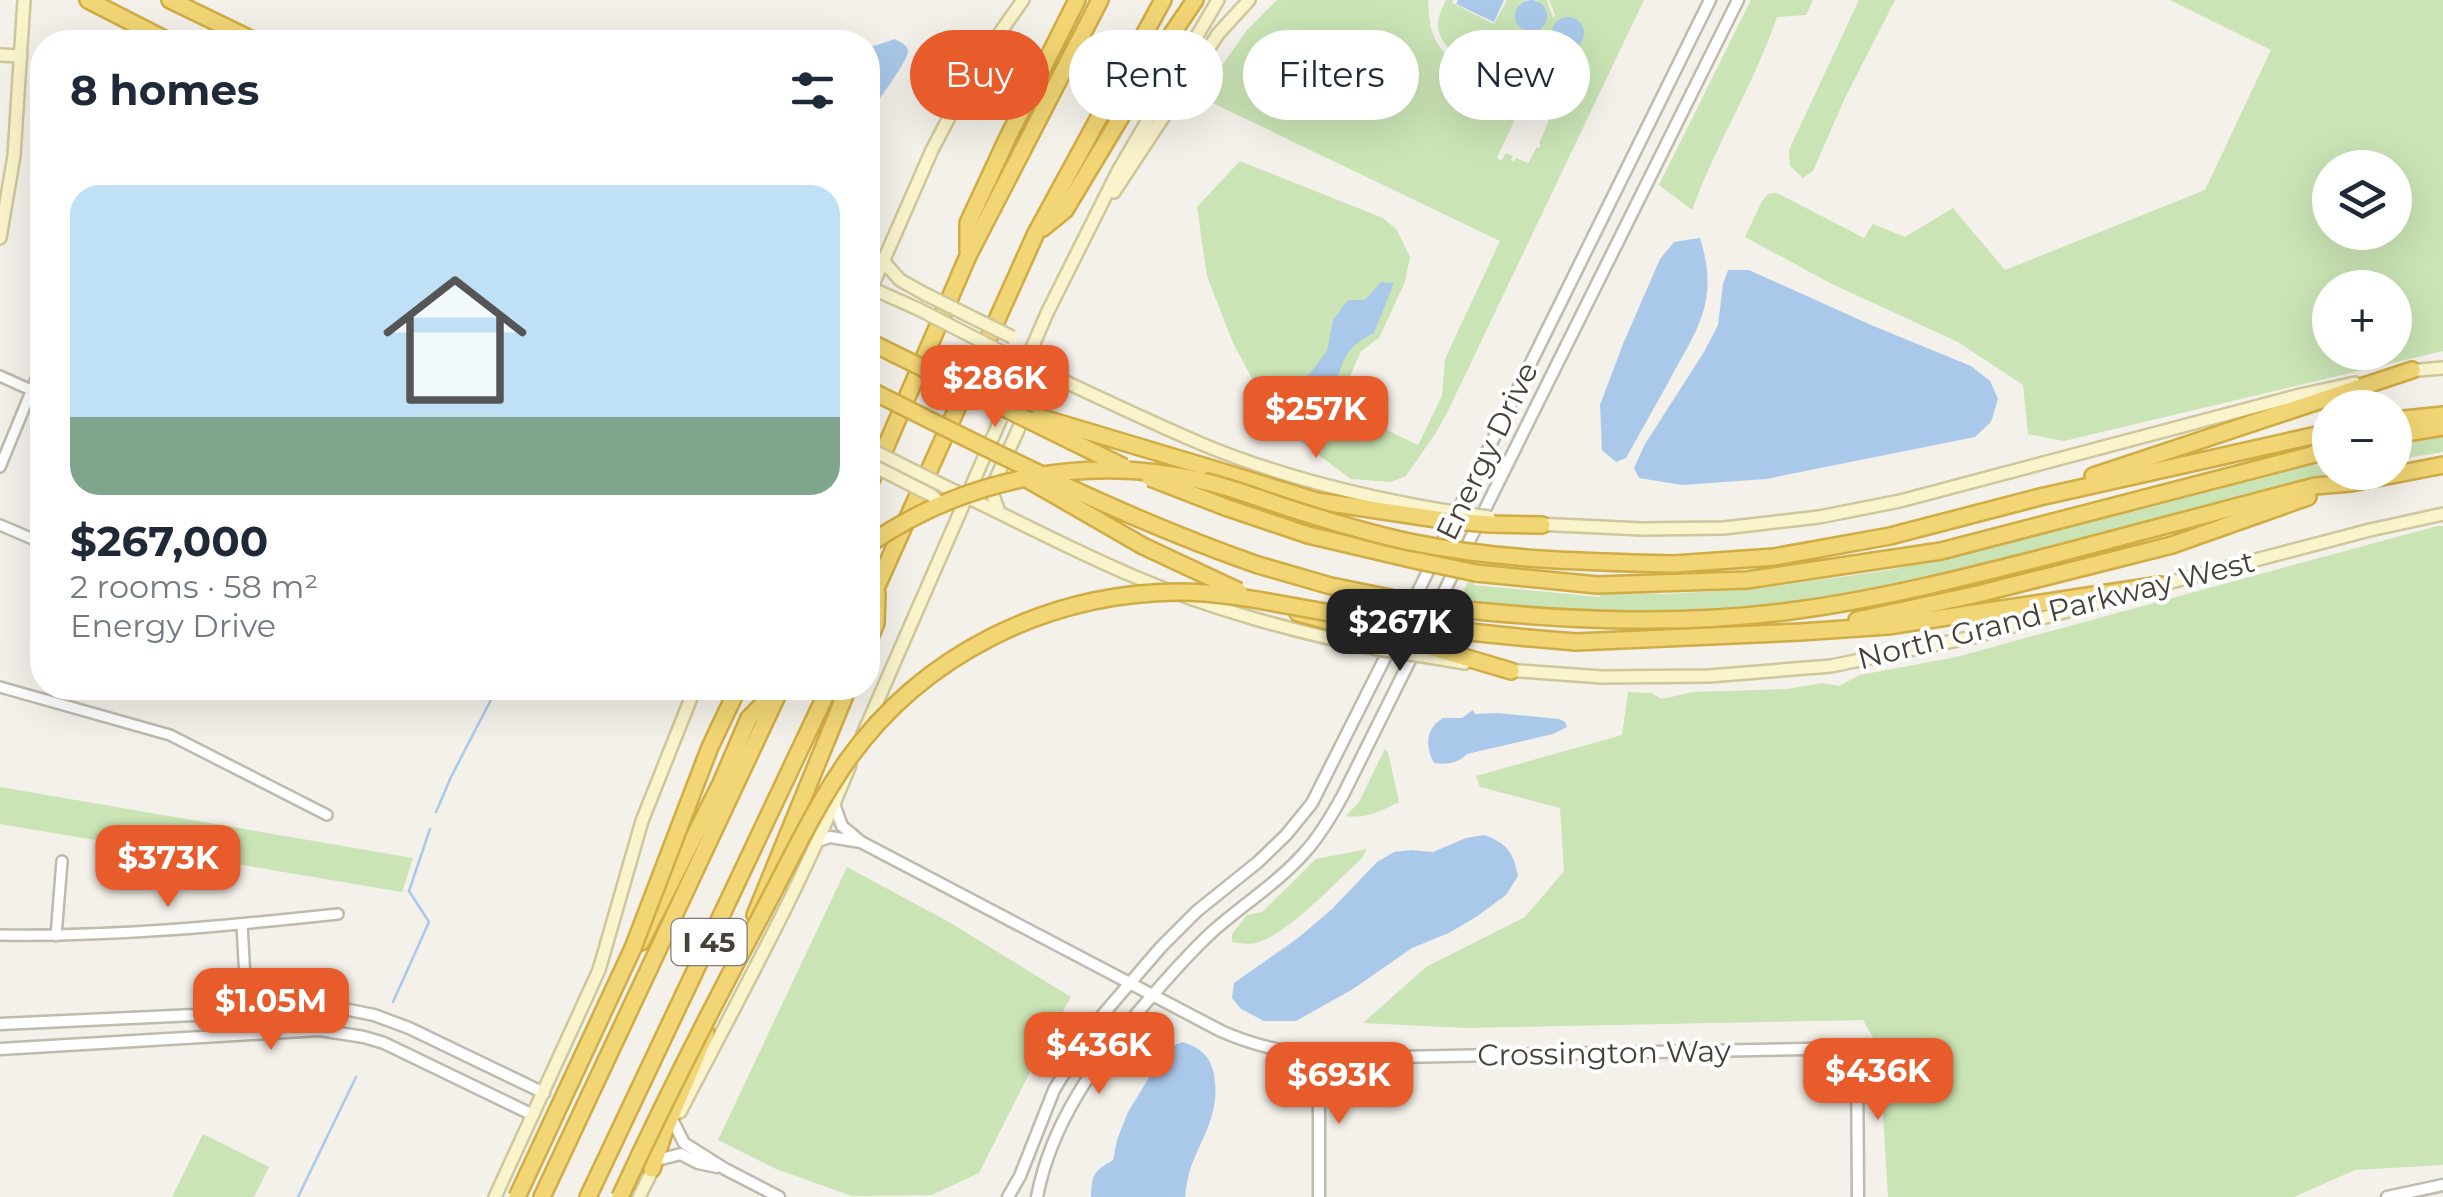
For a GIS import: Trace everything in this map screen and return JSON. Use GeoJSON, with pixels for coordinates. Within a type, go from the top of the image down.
{"type":"FeatureCollection","features":[{"type":"Feature","properties":{"kind":"highway"},"geometry":{"type":"LineString","coordinates":[[88,0],[144,30]]}},
{"type":"Feature","properties":{"kind":"highway"},"geometry":{"type":"LineString","coordinates":[[170,0],[232,30]]}},
{"type":"Feature","properties":{"kind":"highway"},"geometry":{"type":"LineString","coordinates":[[968,256],[968,223],[1077,0]]}},
{"type":"Feature","properties":{"kind":"highway"},"geometry":{"type":"LineString","coordinates":[[880,460],[968,256],[1100,0]]}},
{"type":"Feature","properties":{"kind":"highway"},"geometry":{"type":"LineString","coordinates":[[880,581],[1036,234],[1162,0]]}},
{"type":"Feature","properties":{"kind":"highway"},"geometry":{"type":"LineString","coordinates":[[1036,234],[1065,210],[1195,0]]}},
{"type":"Feature","properties":{"kind":"highway"},"geometry":{"type":"LineString","coordinates":[[880,346],[1139,474],[1225,508],[1308,535],[1419,561],[1476,572],[1597,585],[1747,580],[1940,551],[2312,455]]}},
{"type":"Feature","properties":{"kind":"highway"},"geometry":{"type":"LineString","coordinates":[[2040,497],[2412,370]]}},
{"type":"Feature","properties":{"kind":"highway"},"geometry":{"type":"LineString","coordinates":[[880,395],[1143,546],[1243,593],[1380,642],[1511,671]]}},
{"type":"Feature","properties":{"kind":"highway"},"geometry":{"type":"LineString","coordinates":[[1006,409],[1317,501],[1542,525]]}},
{"type":"Feature","properties":{"kind":"highway"},"geometry":{"type":"LineString","coordinates":[[2412,418],[2443,415]]}},
{"type":"Feature","properties":{"kind":"highway","name":"North Grand Parkway West"},"geometry":{"type":"LineString","coordinates":[[936,424],[1134,518],[1258,565],[1331,586],[1405,601],[1546,618],[1714,618],[1794,611],[1923,588],[2312,487]]}},
{"type":"Feature","properties":{"kind":"highway"},"geometry":{"type":"LineString","coordinates":[[2412,433],[2443,427]]}},
{"type":"Feature","properties":{"kind":"highway"},"geometry":{"type":"LineString","coordinates":[[880,538],[929,510],[986,487],[1054,473],[1117,469],[1206,481],[1319,518],[1422,544],[1556,560],[1674,564],[1774,558],[1890,536],[2040,497],[2312,436]]}},
{"type":"Feature","properties":{"kind":"highway","name":"North Grand Parkway West"},"geometry":{"type":"LineString","coordinates":[[2412,471],[2443,465]]}},
{"type":"Feature","properties":{"kind":"highway"},"geometry":{"type":"LineString","coordinates":[[1800,632],[1978,594],[2172,544],[2327,490]]}},
{"type":"Feature","properties":{"kind":"highway"},"geometry":{"type":"LineString","coordinates":[[620,1197],[738,960],[834,783],[863,741],[922,682],[1008,629],[1065,608],[1131,594],[1178,592],[1245,598],[1459,632],[1576,642],[1906,623],[2160,585]]}},
{"type":"Feature","properties":{"kind":"highway"},"geometry":{"type":"LineString","coordinates":[[516,1197],[633,948],[710,747],[732,700]]}},
{"type":"Feature","properties":{"kind":"highway"},"geometry":{"type":"LineString","coordinates":[[550,1126],[750,718],[768,700]]}},
{"type":"Feature","properties":{"kind":"highway","name":"I 45"},"geometry":{"type":"LineString","coordinates":[[542,1197],[774,700]]}},
{"type":"Feature","properties":{"kind":"highway","name":"I 45"},"geometry":{"type":"LineString","coordinates":[[588,1197],[823,700]]}},
{"type":"Feature","properties":{"kind":"highway"},"geometry":{"type":"LineString","coordinates":[[655,1165],[664,1134],[843,700]]}},
{"type":"Feature","properties":{"kind":"main road"},"geometry":{"type":"LineString","coordinates":[[0,238],[14,156],[24,0]]}},
{"type":"Feature","properties":{"kind":"main road"},"geometry":{"type":"LineString","coordinates":[[880,267],[932,150],[975,68],[1023,0]]}},
{"type":"Feature","properties":{"kind":"main road"},"geometry":{"type":"LineString","coordinates":[[880,696],[965,496],[1084,236],[1218,0]]}},
{"type":"Feature","properties":{"kind":"main road"},"geometry":{"type":"LineString","coordinates":[[1084,236],[1218,34],[1249,0]]}},
{"type":"Feature","properties":{"kind":"main road"},"geometry":{"type":"LineString","coordinates":[[0,55],[20,56]]}},
{"type":"Feature","properties":{"kind":"main road"},"geometry":{"type":"LineString","coordinates":[[883,261],[900,280],[1012,337],[1038,333]]}},
{"type":"Feature","properties":{"kind":"main road"},"geometry":{"type":"LineString","coordinates":[[880,294],[1204,445],[1348,491],[1445,515]]}},
{"type":"Feature","properties":{"kind":"main road"},"geometry":{"type":"LineString","coordinates":[[1542,525],[1724,528],[1818,517],[1900,501],[2300,395],[2412,370],[2443,368]]}},
{"type":"Feature","properties":{"kind":"main road"},"geometry":{"type":"LineString","coordinates":[[999,512],[993,485],[1032,399],[1040,390],[1062,380]]}},
{"type":"Feature","properties":{"kind":"main road"},"geometry":{"type":"LineString","coordinates":[[880,454],[1133,576],[1214,607],[1300,632],[1380,642]]}},
{"type":"Feature","properties":{"kind":"main road"},"geometry":{"type":"LineString","coordinates":[[880,469],[931,495],[952,526]]}},
{"type":"Feature","properties":{"kind":"main road","name":"North Grand Parkway West"},"geometry":{"type":"LineString","coordinates":[[1511,671],[1602,677],[1709,676],[1831,666],[1972,637],[2443,514]]}},
{"type":"Feature","properties":{"kind":"main road"},"geometry":{"type":"LineString","coordinates":[[495,1197],[599,970],[642,821],[690,700]]}},
{"type":"Feature","properties":{"kind":"main road"},"geometry":{"type":"LineString","coordinates":[[639,1197],[818,841],[878,700]]}},
{"type":"Feature","properties":{"kind":"street","name":"Energy Drive"},"geometry":{"type":"LineString","coordinates":[[1008,1197],[1054,1090],[1093,1026],[1160,947],[1258,862],[1312,803],[1710,0]]}},
{"type":"Feature","properties":{"kind":"street","name":"Energy Drive"},"geometry":{"type":"LineString","coordinates":[[1037,1197],[1057,1134],[1079,1090],[1110,1045],[1180,963],[1305,852],[1343,795],[1738,0]]}},
{"type":"Feature","properties":{"kind":"street"},"geometry":{"type":"LineString","coordinates":[[1625,170],[1648,182]]}},
{"type":"Feature","properties":{"kind":"street"},"geometry":{"type":"LineString","coordinates":[[0,376],[30,389]]}},
{"type":"Feature","properties":{"kind":"street"},"geometry":{"type":"LineString","coordinates":[[0,467],[30,409]]}},
{"type":"Feature","properties":{"kind":"street"},"geometry":{"type":"LineString","coordinates":[[0,525],[30,537]]}},
{"type":"Feature","properties":{"kind":"street"},"geometry":{"type":"LineString","coordinates":[[0,687],[30,695]]}},
{"type":"Feature","properties":{"kind":"street"},"geometry":{"type":"LineString","coordinates":[[46,700],[170,735],[327,815]]}},
{"type":"Feature","properties":{"kind":"street"},"geometry":{"type":"LineString","coordinates":[[1321,784],[1343,795]]}},
{"type":"Feature","properties":{"kind":"street","name":"Crossington Way"},"geometry":{"type":"LineString","coordinates":[[834,804],[842,826],[861,842],[1236,1038],[1283,1052],[1318,1057],[1857,1048],[1858,1197]]}},
{"type":"Feature","properties":{"kind":"street","name":"Crossington Way"},"geometry":{"type":"LineString","coordinates":[[818,841],[830,836],[861,842]]}},
{"type":"Feature","properties":{"kind":"street"},"geometry":{"type":"LineString","coordinates":[[56,936],[62,861]]}},
{"type":"Feature","properties":{"kind":"street"},"geometry":{"type":"LineString","coordinates":[[0,935],[56,936],[338,914]]}},
{"type":"Feature","properties":{"kind":"street"},"geometry":{"type":"LineString","coordinates":[[242,924],[248,1034]]}},
{"type":"Feature","properties":{"kind":"street"},"geometry":{"type":"LineString","coordinates":[[0,1024],[320,1007],[374,1015],[409,1028],[544,1094]]}},
{"type":"Feature","properties":{"kind":"street"},"geometry":{"type":"LineString","coordinates":[[101,1020],[101,1043]]}},
{"type":"Feature","properties":{"kind":"street"},"geometry":{"type":"LineString","coordinates":[[0,1049],[319,1030],[384,1044],[533,1115]]}},
{"type":"Feature","properties":{"kind":"street"},"geometry":{"type":"LineString","coordinates":[[1318,1057],[1320,1197]]}},
{"type":"Feature","properties":{"kind":"street"},"geometry":{"type":"LineString","coordinates":[[674,1123],[684,1144],[779,1197]]}},
{"type":"Feature","properties":{"kind":"street"},"geometry":{"type":"LineString","coordinates":[[655,1165],[681,1154],[698,1163],[725,1169]]}},
{"type":"Feature","properties":{"kind":"street"},"geometry":{"type":"LineString","coordinates":[[2387,1197],[2443,1185]]}},
{"type":"Feature","properties":{"kind":"green space"},"geometry":{"type":"Polygon","coordinates":[[[1277,0],[1428,0],[1432,30],[1439,45],[1439,120],[1515,120],[1497,158],[1501,161],[1506,153],[1513,156],[1514,162],[1516,158],[1528,163],[1541,145],[1548,120],[1587,120],[1447,413],[1406,476],[1391,482],[1351,479],[1301,442],[1262,397],[1233,343],[1207,276],[1197,207],[1240,161],[1383,218],[1397,230],[1410,257],[1405,282],[1379,338],[1361,351],[1335,410],[1418,445],[1442,396],[1445,359],[1500,241],[1248,120],[1419,120],[1419,30],[1247,30],[1277,0]]]}},
{"type":"Feature","properties":{"kind":"green space"},"geometry":{"type":"Polygon","coordinates":[[[1446,0],[1453,0],[1452,3],[1494,24],[1507,0],[1526,0],[1519,4],[1547,11],[1536,0],[1547,0],[1553,18],[1549,0],[1644,0],[1590,113],[1590,30],[1439,30],[1446,0]]]}},
{"type":"Feature","properties":{"kind":"green space"},"geometry":{"type":"Polygon","coordinates":[[[1751,0],[1813,0],[1806,15],[1777,17],[1692,210],[1659,185],[1751,0]]]}},
{"type":"Feature","properties":{"kind":"green space"},"geometry":{"type":"Polygon","coordinates":[[[1859,0],[1895,0],[1813,171],[1803,178],[1790,166],[1789,150],[1859,0]]]}},
{"type":"Feature","properties":{"kind":"green space"},"geometry":{"type":"Polygon","coordinates":[[[2170,0],[2443,0],[2443,351],[2412,358],[2412,270],[2312,270],[2312,370],[2363,370],[2064,441],[2028,434],[2023,385],[1958,342],[1832,284],[1745,237],[1768,194],[1777,193],[1864,238],[1873,224],[1905,237],[1953,208],[2005,270],[2205,190],[2271,50],[2170,0]]]}},
{"type":"Feature","properties":{"kind":"green space"},"geometry":{"type":"Polygon","coordinates":[[[1243,36],[1243,118],[1223,108],[1223,64],[1243,36]]]}},
{"type":"Feature","properties":{"kind":"green space"},"geometry":{"type":"Polygon","coordinates":[[[2443,433],[2443,452],[2412,457],[2412,439],[2443,433]]]}},
{"type":"Feature","properties":{"kind":"green space"},"geometry":{"type":"Polygon","coordinates":[[[2312,462],[2312,481],[1979,568],[1828,598],[1723,610],[1626,612],[1524,608],[1460,598],[1469,580],[1474,585],[1600,597],[1601,592],[1664,594],[1754,589],[1936,560],[2312,462]]]}},
{"type":"Feature","properties":{"kind":"green space"},"geometry":{"type":"Polygon","coordinates":[[[2443,526],[2443,1165],[2355,1170],[2294,1197],[1888,1197],[1879,1048],[1863,1020],[1467,1028],[1363,1023],[1426,967],[1525,917],[1564,871],[1560,808],[1480,787],[1476,776],[1622,735],[1628,692],[1651,693],[1662,699],[1693,692],[1787,689],[1822,683],[1839,686],[1860,675],[1956,657],[2443,526]]]}},
{"type":"Feature","properties":{"kind":"green space"},"geometry":{"type":"Polygon","coordinates":[[[1385,749],[1399,802],[1367,815],[1346,816],[1359,802],[1385,749]]]}},
{"type":"Feature","properties":{"kind":"green space"},"geometry":{"type":"Polygon","coordinates":[[[0,787],[413,858],[402,892],[0,824],[0,787]]]}},
{"type":"Feature","properties":{"kind":"green space"},"geometry":{"type":"Polygon","coordinates":[[[1367,849],[1326,893],[1282,930],[1256,943],[1232,942],[1232,934],[1247,915],[1262,912],[1316,859],[1367,849]]]}},
{"type":"Feature","properties":{"kind":"green space"},"geometry":{"type":"Polygon","coordinates":[[[847,867],[949,922],[1071,997],[979,1173],[932,1195],[852,1196],[776,1169],[718,1140],[847,867]]]}},
{"type":"Feature","properties":{"kind":"green space"},"geometry":{"type":"Polygon","coordinates":[[[203,1134],[269,1167],[254,1197],[172,1197],[203,1134]]]}},
{"type":"Feature","properties":{"kind":"water"},"geometry":{"type":"Polygon","coordinates":[[[1458,0],[1504,0],[1494,22],[1456,4],[1458,0]]]}},
{"type":"Feature","properties":{"kind":"water"},"geometry":{"type":"Polygon","coordinates":[[[1525,1],[1537,1],[1546,10],[1546,22],[1538,30],[1524,30],[1516,22],[1516,10],[1525,1]]]}},
{"type":"Feature","properties":{"kind":"water"},"geometry":{"type":"Polygon","coordinates":[[[1568,17],[1580,21],[1584,30],[1552,30],[1556,21],[1568,17]]]}},
{"type":"Feature","properties":{"kind":"water"},"geometry":{"type":"Polygon","coordinates":[[[895,39],[908,50],[880,98],[880,44],[895,39]]]}},
{"type":"Feature","properties":{"kind":"water"},"geometry":{"type":"Polygon","coordinates":[[[1700,238],[1708,280],[1696,330],[1626,458],[1616,462],[1602,450],[1600,405],[1660,259],[1674,242],[1700,238]]]}},
{"type":"Feature","properties":{"kind":"water"},"geometry":{"type":"Polygon","coordinates":[[[1728,270],[1749,270],[1971,366],[1990,381],[1998,399],[1991,422],[1975,437],[1766,479],[1682,485],[1639,478],[1634,468],[1645,444],[1718,325],[1728,270]]]}},
{"type":"Feature","properties":{"kind":"water"},"geometry":{"type":"Polygon","coordinates":[[[1381,282],[1394,283],[1374,333],[1350,350],[1338,377],[1325,377],[1304,392],[1293,389],[1327,351],[1333,320],[1348,300],[1365,300],[1381,282]]]}},
{"type":"Feature","properties":{"kind":"water"},"geometry":{"type":"Polygon","coordinates":[[[1473,710],[1475,714],[1559,719],[1567,727],[1553,734],[1467,754],[1452,763],[1434,763],[1428,745],[1433,727],[1443,718],[1462,718],[1473,710]]]}},
{"type":"Feature","properties":{"kind":"water"},"geometry":{"type":"Polygon","coordinates":[[[1484,835],[1508,850],[1518,876],[1506,895],[1476,917],[1412,948],[1353,989],[1296,1021],[1264,1021],[1241,1009],[1232,998],[1234,983],[1298,938],[1377,862],[1394,852],[1433,852],[1484,835]]]}},
{"type":"Feature","properties":{"kind":"water"},"geometry":{"type":"Polygon","coordinates":[[[1183,1042],[1207,1057],[1215,1089],[1212,1114],[1189,1173],[1185,1197],[1091,1197],[1093,1178],[1113,1160],[1128,1112],[1167,1048],[1183,1042]]]}},
{"type":"Feature","properties":{"kind":"waterway"},"geometry":{"type":"LineString","coordinates":[[436,812],[491,700]]}},
{"type":"Feature","properties":{"kind":"waterway"},"geometry":{"type":"LineString","coordinates":[[393,1002],[429,922],[409,891],[430,829]]}},
{"type":"Feature","properties":{"kind":"waterway"},"geometry":{"type":"LineString","coordinates":[[298,1197],[356,1077]]}}]}
